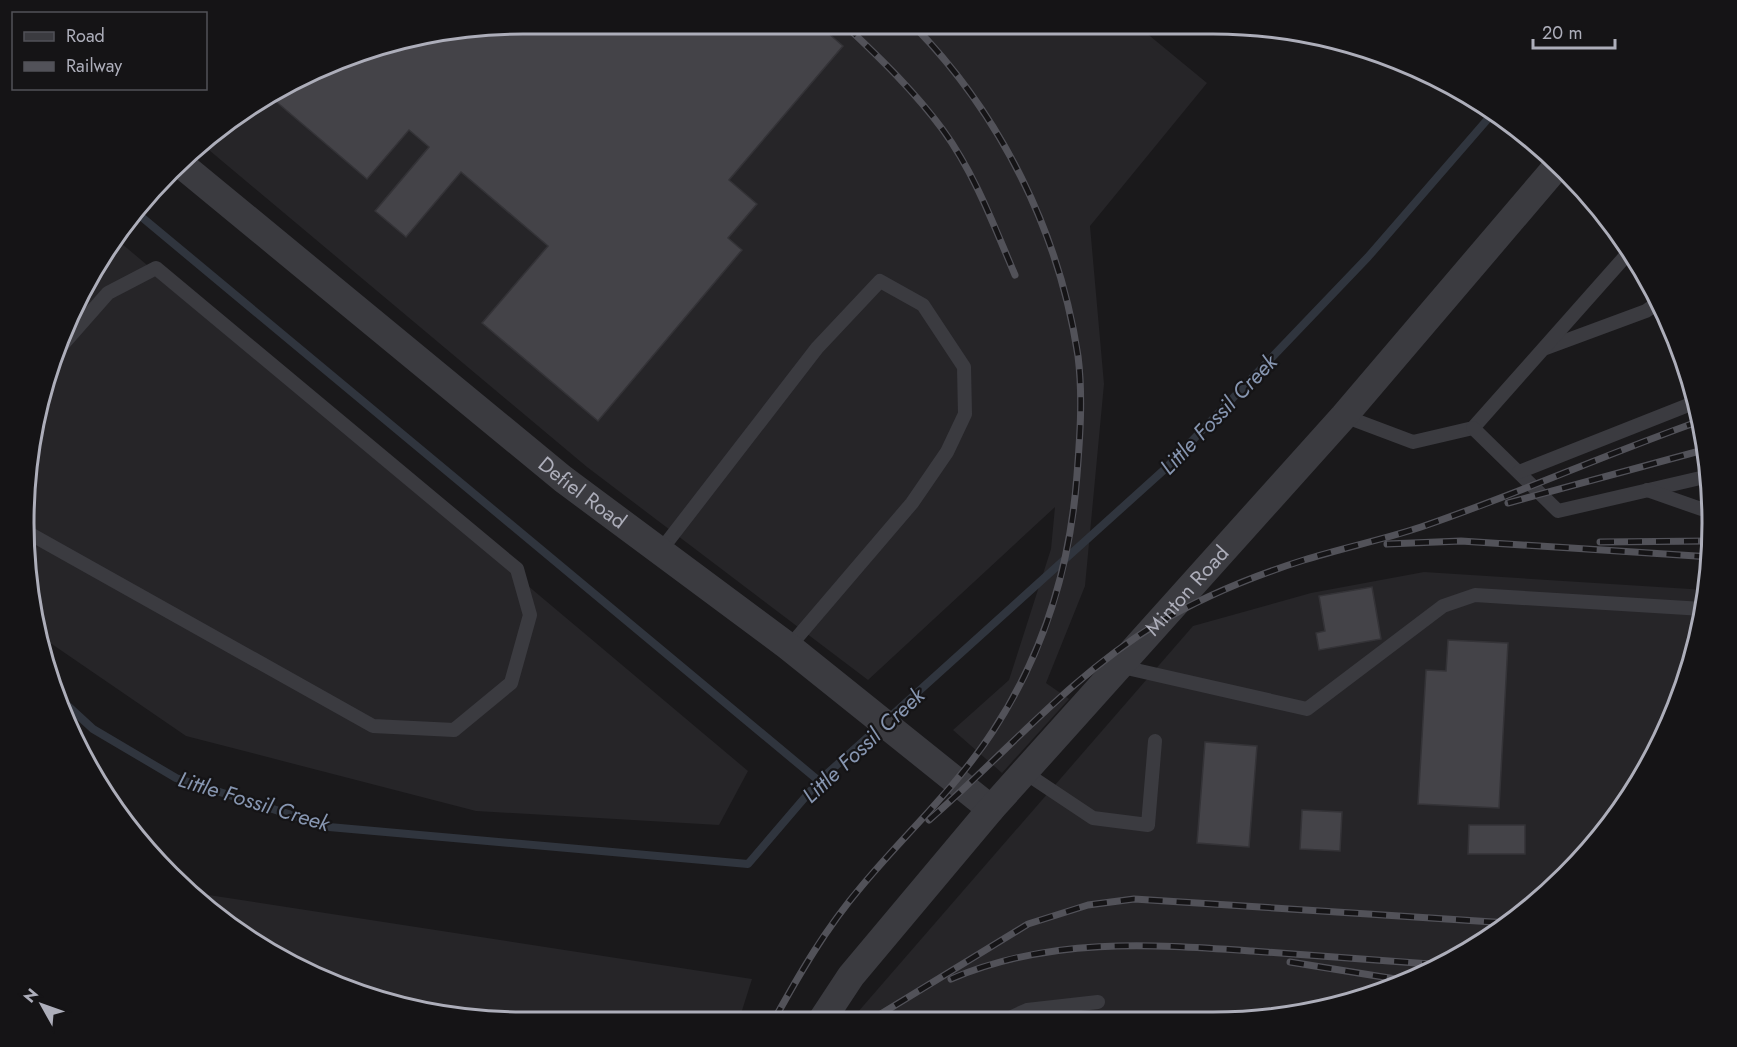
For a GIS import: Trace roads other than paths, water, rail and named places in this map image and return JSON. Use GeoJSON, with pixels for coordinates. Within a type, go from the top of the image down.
{"type":"FeatureCollection","features":[{"type":"Feature","properties":{"kind":"street","name":"Defiel Road"},"geometry":{"type":"LineString","coordinates":[[187,169],[563,479],[662,550],[789,647],[991,809]]}},
{"type":"Feature","properties":{"kind":"street","name":"Minton Road"},"geometry":{"type":"LineString","coordinates":[[827,1012],[851,976],[991,809],[1344,416],[1552,172]]}},
{"type":"Feature","properties":{"kind":"lane"},"geometry":{"type":"LineString","coordinates":[[1344,416],[1413,442],[1473,428],[1624,258]]}},
{"type":"Feature","properties":{"kind":"lane"},"geometry":{"type":"LineString","coordinates":[[35,536],[373,726],[454,730],[512,683],[530,615],[517,568],[156,268],[108,293],[74,332]]}},
{"type":"Feature","properties":{"kind":"lane"},"geometry":{"type":"LineString","coordinates":[[662,550],[817,348],[880,281],[923,305],[964,367],[965,414],[947,452],[912,503],[789,647]]}},
{"type":"Feature","properties":{"kind":"lane"},"geometry":{"type":"LineString","coordinates":[[1544,349],[1652,307]]}},
{"type":"Feature","properties":{"kind":"lane"},"geometry":{"type":"LineString","coordinates":[[1519,472],[1688,405]]}},
{"type":"Feature","properties":{"kind":"lane"},"geometry":{"type":"LineString","coordinates":[[1473,428],[1558,510],[1700,478]]}},
{"type":"Feature","properties":{"kind":"lane"},"geometry":{"type":"LineString","coordinates":[[1647,490],[1702,509]]}},
{"type":"Feature","properties":{"kind":"lane"},"geometry":{"type":"LineString","coordinates":[[1118,666],[1307,709],[1443,606],[1474,595],[1695,608]]}},
{"type":"Feature","properties":{"kind":"lane"},"geometry":{"type":"LineString","coordinates":[[1024,772],[1093,818],[1148,825],[1155,741]]}},
{"type":"Feature","properties":{"kind":"lane"},"geometry":{"type":"LineString","coordinates":[[1023,1012],[1098,1002]]}},
{"type":"Feature","properties":{"kind":"waterway","name":"Little Fossil Creek"},"geometry":{"type":"LineString","coordinates":[[71,709],[93,729],[176,778],[329,827],[748,864],[819,781],[1165,469],[1368,257],[1488,119]]}},
{"type":"Feature","properties":{"kind":"waterway"},"geometry":{"type":"LineString","coordinates":[[143,218],[819,781]]}},
{"type":"Feature","properties":{"kind":"railway"},"geometry":{"type":"LineString","coordinates":[[854,34],[909,89],[943,130],[974,182],[1015,275]]}},
{"type":"Feature","properties":{"kind":"railway"},"geometry":{"type":"LineString","coordinates":[[779,1012],[836,918],[963,772],[993,731],[1011,701],[1027,671],[1052,609],[1061,576],[1073,510],[1080,431],[1080,371],[1069,310],[1057,265],[1041,221],[999,137],[974,98],[921,34]]}},
{"type":"Feature","properties":{"kind":"railway"},"geometry":{"type":"LineString","coordinates":[[929,820],[1094,668],[1155,625],[1190,606],[1246,580],[1285,566],[1406,532],[1456,515],[1692,424]]}},
{"type":"Feature","properties":{"kind":"railway"},"geometry":{"type":"LineString","coordinates":[[1508,503],[1697,452]]}},
{"type":"Feature","properties":{"kind":"railway"},"geometry":{"type":"LineString","coordinates":[[1387,544],[1461,541],[1701,556]]}},
{"type":"Feature","properties":{"kind":"railway"},"geometry":{"type":"LineString","coordinates":[[1600,542],[1701,541]]}},
{"type":"Feature","properties":{"kind":"railway"},"geometry":{"type":"LineString","coordinates":[[884,1012],[1028,924],[1088,905],[1134,899],[1496,922]]}},
{"type":"Feature","properties":{"kind":"railway"},"geometry":{"type":"LineString","coordinates":[[951,979],[988,965],[1025,956],[1100,947],[1214,948],[1426,964]]}},
{"type":"Feature","properties":{"kind":"railway"},"geometry":{"type":"LineString","coordinates":[[1290,962],[1392,978]]}}]}
